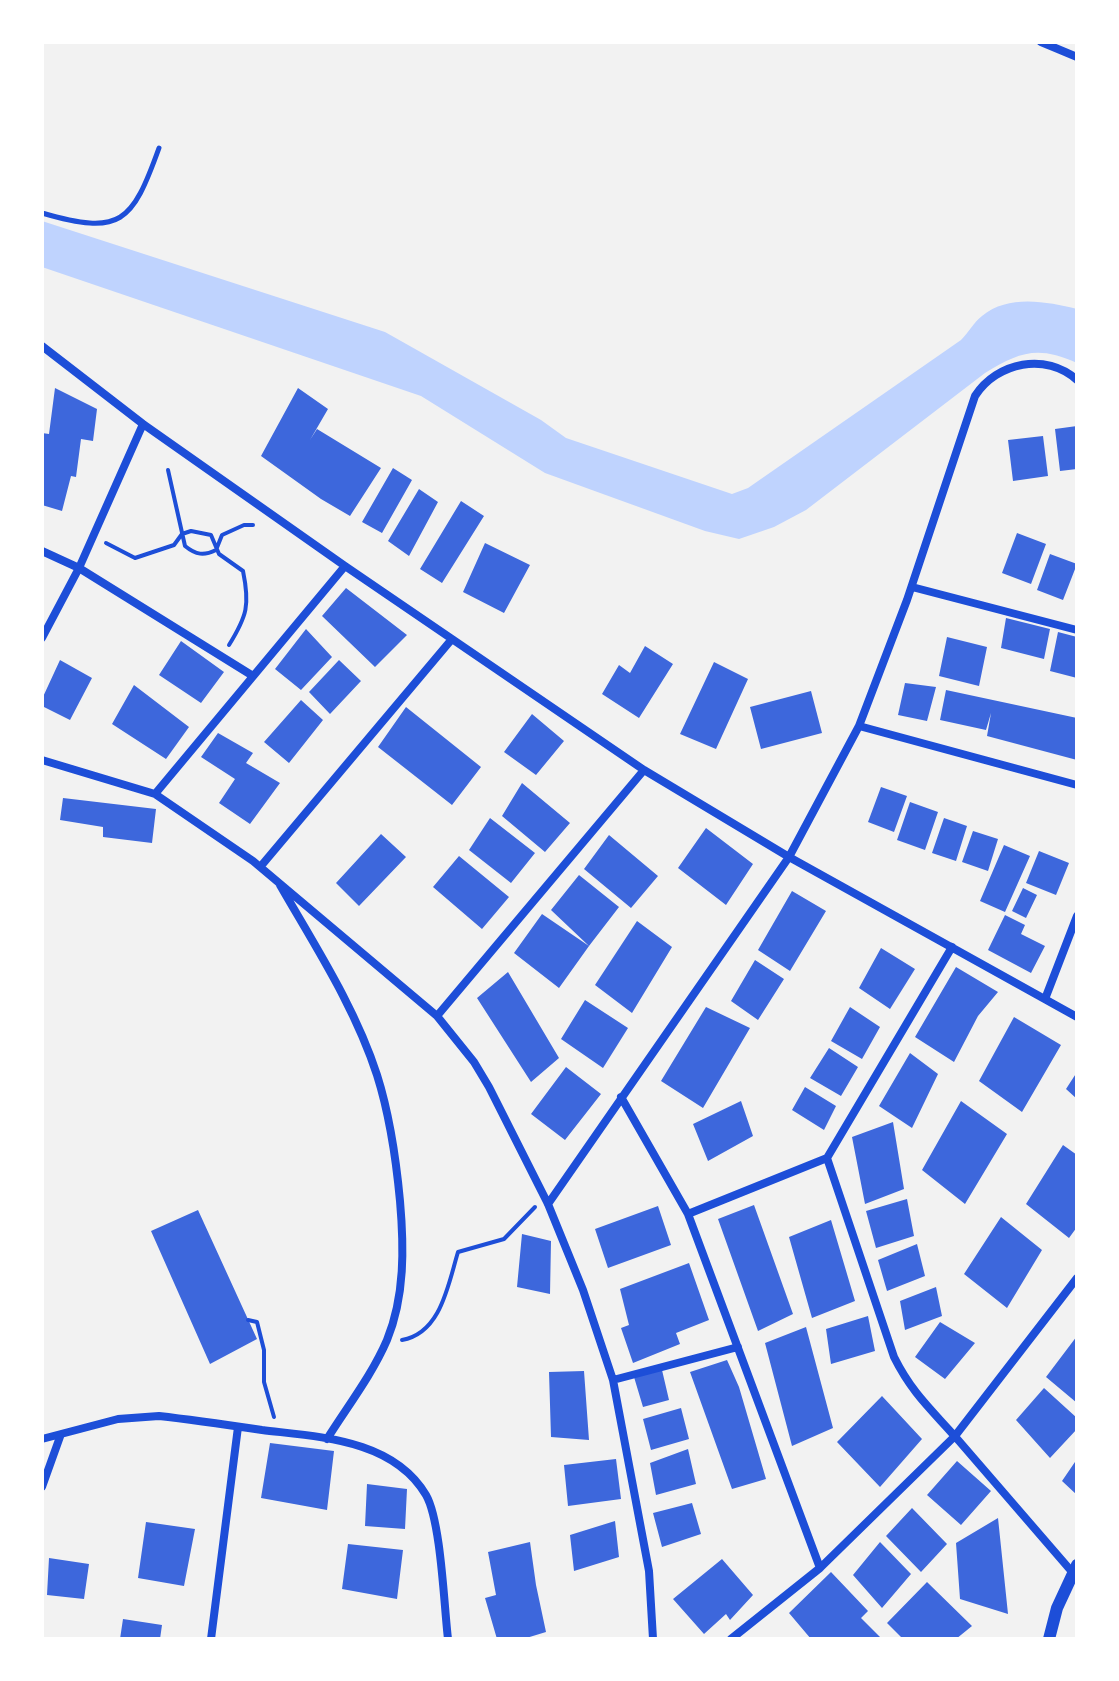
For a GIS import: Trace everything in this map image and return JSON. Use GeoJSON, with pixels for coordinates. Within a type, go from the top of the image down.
{"type":"FeatureCollection","features":[{"type":"Feature","properties":{"kind":"street"},"geometry":{"type":"LineString","coordinates":[[1041,42],[1077,57]]}},
{"type":"Feature","properties":{"kind":"street"},"geometry":{"type":"LineString","coordinates":[[42,346],[143,424],[644,770],[789,857],[1077,1017]]}},
{"type":"Feature","properties":{"kind":"street"},"geometry":{"type":"LineString","coordinates":[[546,1201],[789,857],[859,726],[912,587],[975,396],[981,387],[1014,366],[1029,363],[1058,367],[1077,380]]}},
{"type":"Feature","properties":{"kind":"street"},"geometry":{"type":"LineString","coordinates":[[42,638],[79,568],[143,424]]}},
{"type":"Feature","properties":{"kind":"street"},"geometry":{"type":"LineString","coordinates":[[42,551],[79,568],[253,676]]}},
{"type":"Feature","properties":{"kind":"street"},"geometry":{"type":"LineString","coordinates":[[155,794],[345,566]]}},
{"type":"Feature","properties":{"kind":"street"},"geometry":{"type":"LineString","coordinates":[[912,587],[1077,630]]}},
{"type":"Feature","properties":{"kind":"street"},"geometry":{"type":"LineString","coordinates":[[261,866],[452,639]]}},
{"type":"Feature","properties":{"kind":"street"},"geometry":{"type":"LineString","coordinates":[[859,726],[1077,785]]}},
{"type":"Feature","properties":{"kind":"street"},"geometry":{"type":"LineString","coordinates":[[42,760],[155,794],[261,866],[437,1016],[458,1039],[489,1087],[546,1201],[583,1290],[613,1380],[649,1571],[653,1639]]}},
{"type":"Feature","properties":{"kind":"street"},"geometry":{"type":"LineString","coordinates":[[437,1016],[644,770]]}},
{"type":"Feature","properties":{"kind":"street"},"geometry":{"type":"LineString","coordinates":[[277,879],[347,1004],[377,1076],[390,1124],[403,1229],[402,1277],[388,1338],[376,1363],[327,1439]]}},
{"type":"Feature","properties":{"kind":"street"},"geometry":{"type":"LineString","coordinates":[[1045,999],[1077,916]]}},
{"type":"Feature","properties":{"kind":"street"},"geometry":{"type":"LineString","coordinates":[[688,1214],[827,1158],[952,947]]}},
{"type":"Feature","properties":{"kind":"street"},"geometry":{"type":"LineString","coordinates":[[621,1097],[688,1214],[820,1568]]}},
{"type":"Feature","properties":{"kind":"street"},"geometry":{"type":"LineString","coordinates":[[827,1158],[894,1357],[906,1381],[922,1403],[1075,1569],[1057,1608],[1049,1639]]}},
{"type":"Feature","properties":{"kind":"street"},"geometry":{"type":"LineString","coordinates":[[731,1639],[820,1568],[955,1436],[1077,1278]]}},
{"type":"Feature","properties":{"kind":"street"},"geometry":{"type":"LineString","coordinates":[[613,1380],[738,1347]]}},
{"type":"Feature","properties":{"kind":"street"},"geometry":{"type":"LineString","coordinates":[[42,1439],[137,1416],[159,1416],[350,1443],[393,1461],[412,1477],[427,1496],[434,1519],[448,1639]]}},
{"type":"Feature","properties":{"kind":"street"},"geometry":{"type":"LineString","coordinates":[[211,1639],[238,1427]]}},
{"type":"Feature","properties":{"kind":"street"},"geometry":{"type":"LineString","coordinates":[[42,1487],[61,1434]]}},
{"type":"Feature","properties":{"kind":"lane"},"geometry":{"type":"LineString","coordinates":[[42,213],[77,223],[102,224],[121,218],[133,208],[145,186],[159,148]]}},
{"type":"Feature","properties":{"kind":"path"},"geometry":{"type":"LineString","coordinates":[[168,470],[185,546],[193,553],[207,554],[216,550],[222,535],[244,525],[253,525]]}},
{"type":"Feature","properties":{"kind":"path"},"geometry":{"type":"LineString","coordinates":[[92,538],[135,558],[174,545],[182,534],[191,531],[211,535],[216,550],[243,571],[247,590],[247,614],[222,657]]}},
{"type":"Feature","properties":{"kind":"path"},"geometry":{"type":"LineString","coordinates":[[388,1338],[403,1340],[425,1331],[443,1302],[458,1252],[504,1239],[546,1201]]}},
{"type":"Feature","properties":{"kind":"path"},"geometry":{"type":"LineString","coordinates":[[248,1320],[257,1322],[264,1350],[264,1382],[275,1412],[274,1431]]}},
{"type":"Feature","properties":{"kind":"water"},"geometry":{"type":"Polygon","coordinates":[[[42,221],[385,332],[541,420],[566,438],[732,494],[748,488],[961,340],[976,321],[993,309],[1016,302],[1041,302],[1077,309],[1077,363],[1051,354],[1029,353],[997,366],[806,510],[774,527],[739,539],[705,531],[545,473],[421,396],[42,267],[42,221]]]}},
{"type":"Feature","properties":{"kind":"building"},"geometry":{"type":"Polygon","coordinates":[[[55,388],[97,409],[93,441],[81,439],[76,477],[71,476],[62,511],[42,505],[42,433],[49,434],[55,388]]]}},
{"type":"Feature","properties":{"kind":"building"},"geometry":{"type":"Polygon","coordinates":[[[298,388],[328,409],[310,440],[317,429],[381,468],[350,516],[261,456],[298,388]]]}},
{"type":"Feature","properties":{"kind":"building"},"geometry":{"type":"Polygon","coordinates":[[[1077,426],[1077,469],[1060,471],[1055,429],[1077,426]]]}},
{"type":"Feature","properties":{"kind":"building"},"geometry":{"type":"Polygon","coordinates":[[[1043,436],[1048,476],[1013,481],[1008,440],[1043,436]]]}},
{"type":"Feature","properties":{"kind":"building"},"geometry":{"type":"Polygon","coordinates":[[[393,468],[412,480],[382,533],[362,522],[393,468]]]}},
{"type":"Feature","properties":{"kind":"building"},"geometry":{"type":"Polygon","coordinates":[[[419,489],[438,502],[409,556],[388,541],[419,489]]]}},
{"type":"Feature","properties":{"kind":"building"},"geometry":{"type":"Polygon","coordinates":[[[461,501],[484,516],[442,583],[420,569],[461,501]]]}},
{"type":"Feature","properties":{"kind":"building"},"geometry":{"type":"Polygon","coordinates":[[[1017,533],[1046,544],[1031,584],[1002,573],[1017,533]]]}},
{"type":"Feature","properties":{"kind":"building"},"geometry":{"type":"Polygon","coordinates":[[[485,543],[530,565],[504,613],[463,592],[485,543]]]}},
{"type":"Feature","properties":{"kind":"building"},"geometry":{"type":"Polygon","coordinates":[[[1050,554],[1077,564],[1063,600],[1037,590],[1050,554]]]}},
{"type":"Feature","properties":{"kind":"building"},"geometry":{"type":"Polygon","coordinates":[[[346,588],[407,635],[375,667],[322,616],[346,588]]]}},
{"type":"Feature","properties":{"kind":"building"},"geometry":{"type":"Polygon","coordinates":[[[1006,618],[1050,629],[1044,659],[1001,648],[1006,618]]]}},
{"type":"Feature","properties":{"kind":"building"},"geometry":{"type":"Polygon","coordinates":[[[306,629],[332,657],[301,690],[275,669],[306,629]]]}},
{"type":"Feature","properties":{"kind":"building"},"geometry":{"type":"Polygon","coordinates":[[[1058,632],[1077,637],[1077,678],[1050,671],[1058,632]]]}},
{"type":"Feature","properties":{"kind":"building"},"geometry":{"type":"Polygon","coordinates":[[[947,637],[987,647],[979,686],[939,676],[947,637]]]}},
{"type":"Feature","properties":{"kind":"building"},"geometry":{"type":"Polygon","coordinates":[[[181,641],[224,672],[201,703],[159,675],[181,641]]]}},
{"type":"Feature","properties":{"kind":"building"},"geometry":{"type":"Polygon","coordinates":[[[645,646],[673,664],[639,718],[602,694],[619,665],[630,673],[645,646]]]}},
{"type":"Feature","properties":{"kind":"building"},"geometry":{"type":"Polygon","coordinates":[[[60,660],[92,678],[70,720],[42,706],[42,699],[60,660]]]}},
{"type":"Feature","properties":{"kind":"building"},"geometry":{"type":"Polygon","coordinates":[[[339,660],[361,681],[330,714],[309,692],[339,660]]]}},
{"type":"Feature","properties":{"kind":"building"},"geometry":{"type":"Polygon","coordinates":[[[714,662],[748,679],[716,749],[680,734],[714,662]]]}},
{"type":"Feature","properties":{"kind":"building"},"geometry":{"type":"Polygon","coordinates":[[[905,683],[936,687],[927,721],[898,715],[905,683]]]}},
{"type":"Feature","properties":{"kind":"building"},"geometry":{"type":"Polygon","coordinates":[[[134,685],[189,727],[166,759],[112,724],[134,685]]]}},
{"type":"Feature","properties":{"kind":"building"},"geometry":{"type":"Polygon","coordinates":[[[946,690],[1077,718],[1077,760],[987,736],[991,713],[986,730],[940,720],[946,690]]]}},
{"type":"Feature","properties":{"kind":"building"},"geometry":{"type":"Polygon","coordinates":[[[811,691],[822,733],[761,749],[750,707],[811,691]]]}},
{"type":"Feature","properties":{"kind":"building"},"geometry":{"type":"Polygon","coordinates":[[[301,700],[323,720],[289,763],[264,742],[301,700]]]}},
{"type":"Feature","properties":{"kind":"building"},"geometry":{"type":"Polygon","coordinates":[[[406,707],[481,767],[452,805],[378,747],[406,707]]]}},
{"type":"Feature","properties":{"kind":"building"},"geometry":{"type":"Polygon","coordinates":[[[532,714],[564,741],[536,775],[504,752],[532,714]]]}},
{"type":"Feature","properties":{"kind":"building"},"geometry":{"type":"Polygon","coordinates":[[[218,733],[253,753],[246,763],[280,783],[250,824],[219,803],[235,779],[201,757],[218,733]]]}},
{"type":"Feature","properties":{"kind":"building"},"geometry":{"type":"Polygon","coordinates":[[[522,783],[570,823],[545,852],[502,816],[522,783]]]}},
{"type":"Feature","properties":{"kind":"building"},"geometry":{"type":"Polygon","coordinates":[[[881,787],[907,796],[894,832],[868,822],[881,787]]]}},
{"type":"Feature","properties":{"kind":"building"},"geometry":{"type":"Polygon","coordinates":[[[63,798],[156,809],[152,843],[103,837],[103,827],[60,820],[63,798]]]}},
{"type":"Feature","properties":{"kind":"building"},"geometry":{"type":"Polygon","coordinates":[[[910,802],[938,812],[925,850],[897,840],[910,802]]]}},
{"type":"Feature","properties":{"kind":"building"},"geometry":{"type":"Polygon","coordinates":[[[490,818],[535,853],[511,883],[469,850],[490,818]]]}},
{"type":"Feature","properties":{"kind":"building"},"geometry":{"type":"Polygon","coordinates":[[[944,818],[967,826],[956,861],[932,853],[944,818]]]}},
{"type":"Feature","properties":{"kind":"building"},"geometry":{"type":"Polygon","coordinates":[[[706,828],[753,864],[726,905],[678,868],[706,828]]]}},
{"type":"Feature","properties":{"kind":"building"},"geometry":{"type":"Polygon","coordinates":[[[973,831],[998,839],[988,871],[962,862],[973,831]]]}},
{"type":"Feature","properties":{"kind":"building"},"geometry":{"type":"Polygon","coordinates":[[[381,834],[406,857],[359,906],[336,883],[381,834]]]}},
{"type":"Feature","properties":{"kind":"building"},"geometry":{"type":"Polygon","coordinates":[[[609,835],[658,876],[631,908],[584,869],[609,835]]]}},
{"type":"Feature","properties":{"kind":"building"},"geometry":{"type":"Polygon","coordinates":[[[1004,845],[1030,856],[1005,912],[980,901],[1004,845]]]}},
{"type":"Feature","properties":{"kind":"building"},"geometry":{"type":"Polygon","coordinates":[[[1039,851],[1069,863],[1056,895],[1026,883],[1039,851]]]}},
{"type":"Feature","properties":{"kind":"building"},"geometry":{"type":"Polygon","coordinates":[[[459,856],[509,897],[482,929],[433,887],[459,856]]]}},
{"type":"Feature","properties":{"kind":"building"},"geometry":{"type":"Polygon","coordinates":[[[579,875],[619,907],[589,946],[551,910],[579,875]]]}},
{"type":"Feature","properties":{"kind":"building"},"geometry":{"type":"Polygon","coordinates":[[[1023,888],[1037,895],[1026,918],[1012,911],[1023,888]]]}},
{"type":"Feature","properties":{"kind":"building"},"geometry":{"type":"Polygon","coordinates":[[[792,891],[826,911],[790,971],[758,950],[792,891]]]}},
{"type":"Feature","properties":{"kind":"building"},"geometry":{"type":"Polygon","coordinates":[[[542,914],[589,946],[559,988],[514,953],[542,914]]]}},
{"type":"Feature","properties":{"kind":"building"},"geometry":{"type":"Polygon","coordinates":[[[1005,915],[1025,925],[1021,934],[1045,946],[1031,973],[988,950],[1005,915]]]}},
{"type":"Feature","properties":{"kind":"building"},"geometry":{"type":"Polygon","coordinates":[[[637,921],[672,947],[632,1013],[595,985],[637,921]]]}},
{"type":"Feature","properties":{"kind":"building"},"geometry":{"type":"Polygon","coordinates":[[[881,948],[915,969],[890,1009],[859,988],[881,948]]]}},
{"type":"Feature","properties":{"kind":"building"},"geometry":{"type":"Polygon","coordinates":[[[755,960],[784,979],[758,1020],[731,1001],[755,960]]]}},
{"type":"Feature","properties":{"kind":"building"},"geometry":{"type":"Polygon","coordinates":[[[956,967],[998,992],[978,1016],[954,1062],[915,1037],[956,967]]]}},
{"type":"Feature","properties":{"kind":"building"},"geometry":{"type":"Polygon","coordinates":[[[508,972],[559,1058],[531,1082],[477,998],[508,972]]]}},
{"type":"Feature","properties":{"kind":"building"},"geometry":{"type":"Polygon","coordinates":[[[585,1000],[628,1028],[603,1068],[561,1039],[585,1000]]]}},
{"type":"Feature","properties":{"kind":"building"},"geometry":{"type":"Polygon","coordinates":[[[706,1007],[750,1028],[703,1108],[661,1081],[706,1007]]]}},
{"type":"Feature","properties":{"kind":"building"},"geometry":{"type":"Polygon","coordinates":[[[850,1007],[880,1027],[862,1059],[831,1041],[850,1007]]]}},
{"type":"Feature","properties":{"kind":"building"},"geometry":{"type":"Polygon","coordinates":[[[1014,1017],[1061,1045],[1022,1112],[979,1081],[1014,1017]]]}},
{"type":"Feature","properties":{"kind":"building"},"geometry":{"type":"Polygon","coordinates":[[[829,1048],[858,1067],[841,1096],[810,1078],[829,1048]]]}},
{"type":"Feature","properties":{"kind":"building"},"geometry":{"type":"Polygon","coordinates":[[[910,1053],[938,1074],[912,1128],[879,1106],[910,1053]]]}},
{"type":"Feature","properties":{"kind":"building"},"geometry":{"type":"Polygon","coordinates":[[[566,1067],[601,1094],[565,1140],[531,1114],[566,1067]]]}},
{"type":"Feature","properties":{"kind":"building"},"geometry":{"type":"Polygon","coordinates":[[[1077,1072],[1077,1099],[1066,1089],[1077,1072]]]}},
{"type":"Feature","properties":{"kind":"building"},"geometry":{"type":"Polygon","coordinates":[[[805,1087],[836,1106],[824,1130],[792,1110],[805,1087]]]}},
{"type":"Feature","properties":{"kind":"building"},"geometry":{"type":"Polygon","coordinates":[[[741,1101],[753,1136],[708,1161],[693,1124],[741,1101]]]}},
{"type":"Feature","properties":{"kind":"building"},"geometry":{"type":"Polygon","coordinates":[[[961,1101],[1007,1134],[965,1204],[922,1170],[961,1101]]]}},
{"type":"Feature","properties":{"kind":"building"},"geometry":{"type":"Polygon","coordinates":[[[893,1122],[904,1189],[865,1204],[852,1137],[893,1122]]]}},
{"type":"Feature","properties":{"kind":"building"},"geometry":{"type":"Polygon","coordinates":[[[1063,1145],[1077,1155],[1077,1227],[1069,1238],[1026,1204],[1063,1145]]]}},
{"type":"Feature","properties":{"kind":"building"},"geometry":{"type":"Polygon","coordinates":[[[907,1199],[914,1236],[876,1248],[866,1211],[907,1199]]]}},
{"type":"Feature","properties":{"kind":"building"},"geometry":{"type":"Polygon","coordinates":[[[754,1205],[793,1314],[758,1331],[718,1219],[754,1205]]]}},
{"type":"Feature","properties":{"kind":"building"},"geometry":{"type":"Polygon","coordinates":[[[658,1206],[671,1245],[608,1268],[595,1229],[658,1206]]]}},
{"type":"Feature","properties":{"kind":"building"},"geometry":{"type":"Polygon","coordinates":[[[198,1210],[257,1339],[210,1364],[151,1231],[198,1210]]]}},
{"type":"Feature","properties":{"kind":"building"},"geometry":{"type":"Polygon","coordinates":[[[1001,1217],[1042,1250],[1007,1308],[964,1274],[1001,1217]]]}},
{"type":"Feature","properties":{"kind":"building"},"geometry":{"type":"Polygon","coordinates":[[[831,1220],[855,1301],[812,1318],[789,1237],[831,1220]]]}},
{"type":"Feature","properties":{"kind":"building"},"geometry":{"type":"Polygon","coordinates":[[[522,1234],[551,1241],[550,1294],[517,1287],[522,1234]]]}},
{"type":"Feature","properties":{"kind":"building"},"geometry":{"type":"Polygon","coordinates":[[[917,1244],[925,1276],[887,1291],[878,1260],[917,1244]]]}},
{"type":"Feature","properties":{"kind":"building"},"geometry":{"type":"Polygon","coordinates":[[[689,1263],[709,1320],[676,1333],[680,1344],[633,1363],[621,1328],[629,1325],[620,1289],[689,1263]]]}},
{"type":"Feature","properties":{"kind":"building"},"geometry":{"type":"Polygon","coordinates":[[[936,1287],[942,1316],[905,1330],[900,1301],[936,1287]]]}},
{"type":"Feature","properties":{"kind":"building"},"geometry":{"type":"Polygon","coordinates":[[[868,1316],[875,1351],[831,1364],[826,1329],[868,1316]]]}},
{"type":"Feature","properties":{"kind":"building"},"geometry":{"type":"Polygon","coordinates":[[[940,1322],[975,1343],[945,1379],[915,1357],[940,1322]]]}},
{"type":"Feature","properties":{"kind":"building"},"geometry":{"type":"Polygon","coordinates":[[[806,1327],[833,1428],[792,1446],[765,1343],[806,1327]]]}},
{"type":"Feature","properties":{"kind":"building"},"geometry":{"type":"Polygon","coordinates":[[[1077,1336],[1077,1403],[1046,1377],[1077,1336]]]}},
{"type":"Feature","properties":{"kind":"building"},"geometry":{"type":"Polygon","coordinates":[[[727,1360],[739,1387],[766,1479],[732,1489],[690,1372],[727,1360]]]}},
{"type":"Feature","properties":{"kind":"building"},"geometry":{"type":"Polygon","coordinates":[[[662,1370],[669,1400],[643,1407],[634,1377],[662,1370]]]}},
{"type":"Feature","properties":{"kind":"building"},"geometry":{"type":"Polygon","coordinates":[[[584,1371],[589,1440],[551,1437],[549,1372],[584,1371]]]}},
{"type":"Feature","properties":{"kind":"building"},"geometry":{"type":"Polygon","coordinates":[[[1044,1388],[1077,1418],[1077,1429],[1050,1458],[1016,1420],[1044,1388]]]}},
{"type":"Feature","properties":{"kind":"building"},"geometry":{"type":"Polygon","coordinates":[[[882,1396],[922,1439],[880,1487],[837,1442],[882,1396]]]}},
{"type":"Feature","properties":{"kind":"building"},"geometry":{"type":"Polygon","coordinates":[[[681,1408],[689,1439],[651,1450],[643,1419],[681,1408]]]}},
{"type":"Feature","properties":{"kind":"building"},"geometry":{"type":"Polygon","coordinates":[[[270,1443],[334,1451],[327,1510],[261,1498],[270,1443]]]}},
{"type":"Feature","properties":{"kind":"building"},"geometry":{"type":"Polygon","coordinates":[[[688,1449],[696,1484],[656,1495],[650,1463],[688,1449]]]}},
{"type":"Feature","properties":{"kind":"building"},"geometry":{"type":"Polygon","coordinates":[[[616,1459],[621,1499],[568,1506],[564,1465],[616,1459]]]}},
{"type":"Feature","properties":{"kind":"building"},"geometry":{"type":"Polygon","coordinates":[[[1077,1459],[1077,1495],[1062,1481],[1077,1459]]]}},
{"type":"Feature","properties":{"kind":"building"},"geometry":{"type":"Polygon","coordinates":[[[957,1461],[991,1491],[961,1525],[927,1495],[957,1461]]]}},
{"type":"Feature","properties":{"kind":"building"},"geometry":{"type":"Polygon","coordinates":[[[367,1484],[407,1489],[405,1529],[365,1526],[367,1484]]]}},
{"type":"Feature","properties":{"kind":"building"},"geometry":{"type":"Polygon","coordinates":[[[692,1503],[701,1534],[662,1547],[653,1513],[692,1503]]]}},
{"type":"Feature","properties":{"kind":"building"},"geometry":{"type":"Polygon","coordinates":[[[912,1508],[947,1544],[921,1572],[886,1536],[912,1508]]]}},
{"type":"Feature","properties":{"kind":"building"},"geometry":{"type":"Polygon","coordinates":[[[998,1518],[1008,1614],[960,1599],[956,1543],[998,1518]]]}},
{"type":"Feature","properties":{"kind":"building"},"geometry":{"type":"Polygon","coordinates":[[[615,1521],[619,1557],[574,1571],[570,1535],[615,1521]]]}},
{"type":"Feature","properties":{"kind":"building"},"geometry":{"type":"Polygon","coordinates":[[[146,1522],[195,1529],[184,1586],[138,1578],[146,1522]]]}},
{"type":"Feature","properties":{"kind":"building"},"geometry":{"type":"Polygon","coordinates":[[[530,1542],[546,1632],[523,1639],[497,1639],[485,1598],[496,1595],[488,1552],[530,1542]]]}},
{"type":"Feature","properties":{"kind":"building"},"geometry":{"type":"Polygon","coordinates":[[[880,1542],[911,1574],[882,1608],[853,1575],[880,1542]]]}},
{"type":"Feature","properties":{"kind":"building"},"geometry":{"type":"Polygon","coordinates":[[[348,1544],[403,1550],[397,1599],[342,1589],[348,1544]]]}},
{"type":"Feature","properties":{"kind":"building"},"geometry":{"type":"Polygon","coordinates":[[[49,1558],[89,1564],[84,1599],[47,1595],[49,1558]]]}},
{"type":"Feature","properties":{"kind":"building"},"geometry":{"type":"Polygon","coordinates":[[[722,1559],[753,1595],[730,1620],[726,1614],[704,1634],[673,1599],[722,1559]]]}},
{"type":"Feature","properties":{"kind":"building"},"geometry":{"type":"Polygon","coordinates":[[[831,1572],[868,1611],[861,1618],[882,1639],[811,1639],[789,1613],[831,1572]]]}},
{"type":"Feature","properties":{"kind":"building"},"geometry":{"type":"Polygon","coordinates":[[[927,1582],[972,1626],[956,1639],[903,1639],[887,1623],[927,1582]]]}},
{"type":"Feature","properties":{"kind":"building"},"geometry":{"type":"Polygon","coordinates":[[[123,1619],[162,1625],[160,1639],[120,1639],[123,1619]]]}}]}
